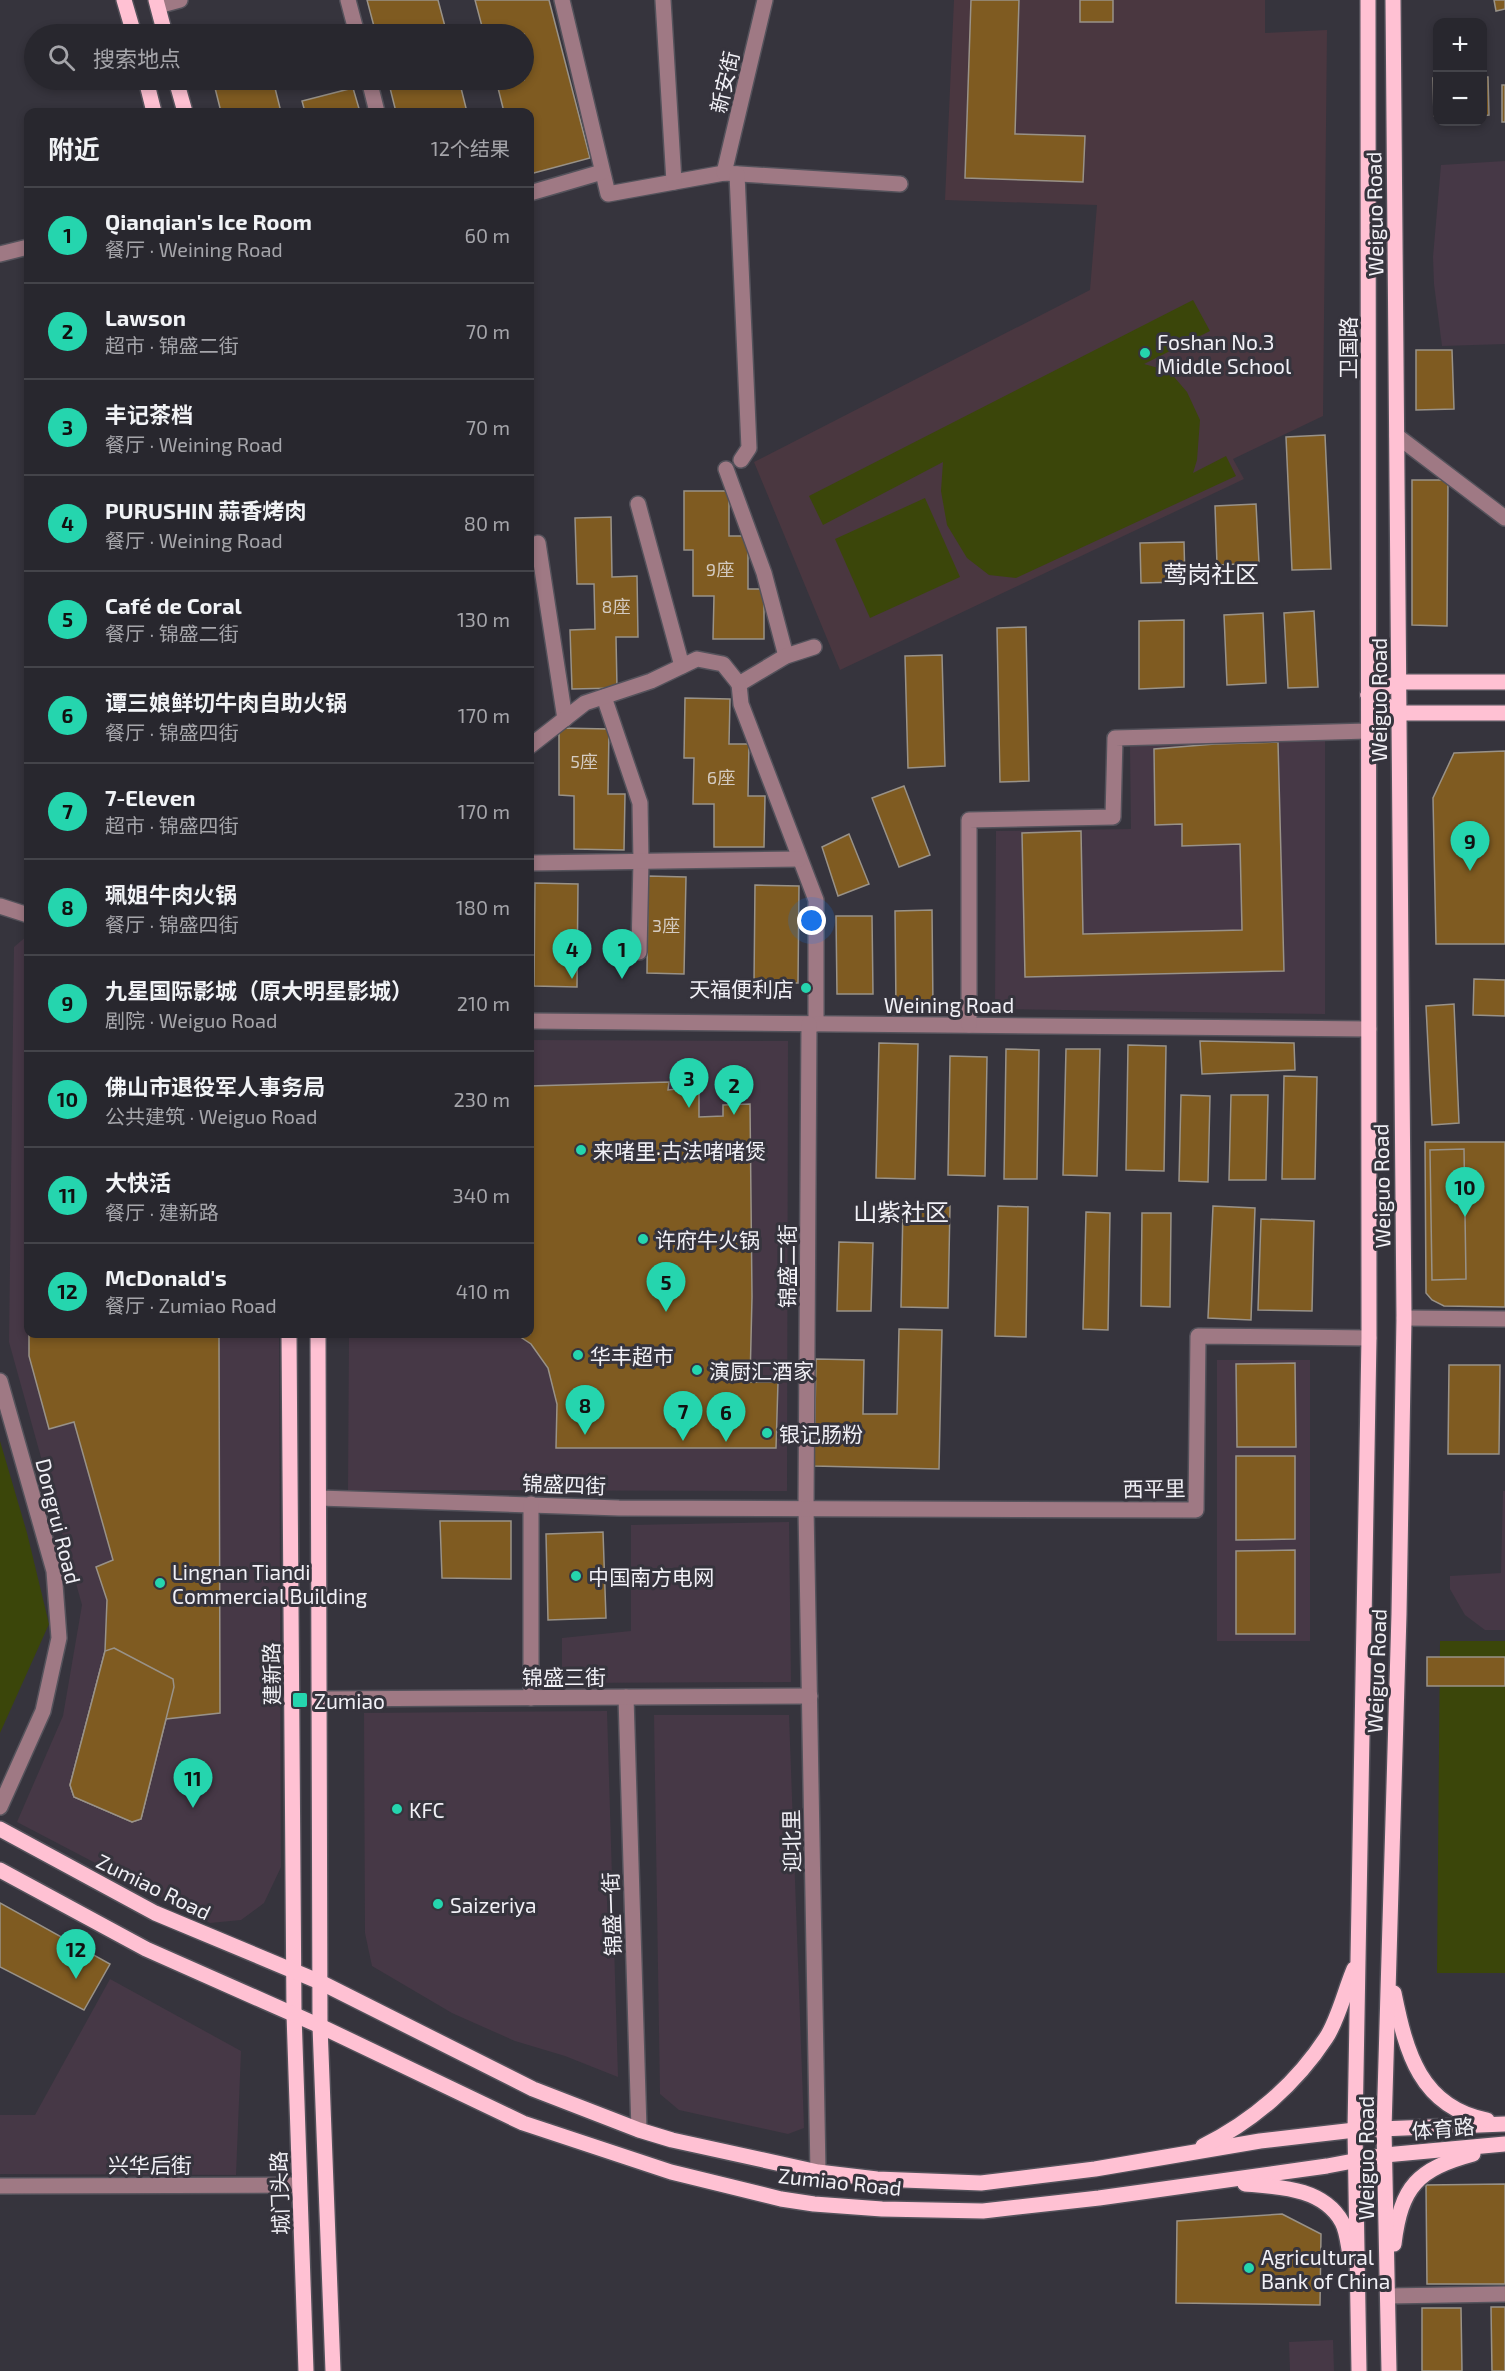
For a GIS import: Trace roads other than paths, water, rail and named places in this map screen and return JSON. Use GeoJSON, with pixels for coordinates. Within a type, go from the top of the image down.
{"type":"FeatureCollection","features":[{"type":"Feature","properties":{"kind":"main road"},"geometry":{"type":"LineString","coordinates":[[124,0],[131,24]]}},
{"type":"Feature","properties":{"kind":"main road","name":"卫国路"},"geometry":{"type":"LineString","coordinates":[[1357,2294],[1355,2130],[1357,1961],[1369,1338],[1368,0]]}},
{"type":"Feature","properties":{"kind":"main road","name":"Weiguo Road"},"geometry":{"type":"LineString","coordinates":[[1389,2371],[1384,2129],[1400,1602],[1404,1318],[1400,1003],[1396,2]]}},
{"type":"Feature","properties":{"kind":"main road"},"geometry":{"type":"LineString","coordinates":[[157,3],[162,24]]}},
{"type":"Feature","properties":{"kind":"main road"},"geometry":{"type":"LineString","coordinates":[[148,90],[153,108]]}},
{"type":"Feature","properties":{"kind":"main road"},"geometry":{"type":"LineString","coordinates":[[179,90],[184,108]]}},
{"type":"Feature","properties":{"kind":"main road"},"geometry":{"type":"LineString","coordinates":[[1368,695],[1400,682],[1505,682]]}},
{"type":"Feature","properties":{"kind":"main road"},"geometry":{"type":"LineString","coordinates":[[1368,695],[1400,713],[1505,713]]}},
{"type":"Feature","properties":{"kind":"main road","name":"建新路"},"geometry":{"type":"LineString","coordinates":[[289,1338],[294,2014]]}},
{"type":"Feature","properties":{"kind":"main road"},"geometry":{"type":"LineString","coordinates":[[318,1338],[320,2025],[333,2371]]}},
{"type":"Feature","properties":{"kind":"main road","name":"Zumiao Road"},"geometry":{"type":"LineString","coordinates":[[0,1829],[155,1913],[320,1982],[533,2089],[639,2130],[672,2140],[818,2172],[877,2179],[981,2183],[1095,2169],[1260,2141],[1355,2130],[1505,2124]]}},
{"type":"Feature","properties":{"kind":"main road"},"geometry":{"type":"LineString","coordinates":[[0,1870],[146,1949],[294,2014]]}},
{"type":"Feature","properties":{"kind":"main road"},"geometry":{"type":"LineString","coordinates":[[1186,2154],[1226,2135],[1282,2092],[1327,2037],[1357,1961]]}},
{"type":"Feature","properties":{"kind":"main road"},"geometry":{"type":"LineString","coordinates":[[1389,1962],[1399,2018],[1418,2075],[1444,2103],[1471,2117],[1505,2124]]}},
{"type":"Feature","properties":{"kind":"main road","name":"Zumiao Road"},"geometry":{"type":"LineString","coordinates":[[294,2014],[523,2123],[671,2172],[781,2199],[814,2204],[882,2209],[982,2211],[1218,2182],[1385,2155]]}},
{"type":"Feature","properties":{"kind":"main road","name":"城门头路"},"geometry":{"type":"LineString","coordinates":[[294,2014],[306,2371]]}},
{"type":"Feature","properties":{"kind":"main road"},"geometry":{"type":"LineString","coordinates":[[1388,2292],[1397,2220],[1407,2192],[1424,2174],[1443,2162],[1505,2144]]}},
{"type":"Feature","properties":{"kind":"main road","name":"体育路"},"geometry":{"type":"LineString","coordinates":[[1385,2155],[1505,2144]]}},
{"type":"Feature","properties":{"kind":"main road"},"geometry":{"type":"LineString","coordinates":[[1218,2182],[1289,2188],[1324,2200],[1343,2223],[1357,2294],[1359,2371]]}},
{"type":"Feature","properties":{"kind":"street"},"geometry":{"type":"LineString","coordinates":[[157,3],[180,0]]}},
{"type":"Feature","properties":{"kind":"street"},"geometry":{"type":"LineString","coordinates":[[348,0],[354,24]]}},
{"type":"Feature","properties":{"kind":"street"},"geometry":{"type":"LineString","coordinates":[[562,0],[608,194],[731,173],[900,184]]}},
{"type":"Feature","properties":{"kind":"street"},"geometry":{"type":"LineString","coordinates":[[663,0],[674,182]]}},
{"type":"Feature","properties":{"kind":"street","name":"新安街"},"geometry":{"type":"LineString","coordinates":[[741,460],[749,448],[731,173],[765,0]]}},
{"type":"Feature","properties":{"kind":"street"},"geometry":{"type":"LineString","coordinates":[[372,90],[376,108]]}},
{"type":"Feature","properties":{"kind":"street"},"geometry":{"type":"LineString","coordinates":[[534,192],[602,172]]}},
{"type":"Feature","properties":{"kind":"street"},"geometry":{"type":"LineString","coordinates":[[0,254],[24,248]]}},
{"type":"Feature","properties":{"kind":"street"},"geometry":{"type":"LineString","coordinates":[[1397,436],[1505,518]]}},
{"type":"Feature","properties":{"kind":"street"},"geometry":{"type":"LineString","coordinates":[[726,469],[764,573],[786,656]]}},
{"type":"Feature","properties":{"kind":"street"},"geometry":{"type":"LineString","coordinates":[[638,504],[682,666]]}},
{"type":"Feature","properties":{"kind":"street"},"geometry":{"type":"LineString","coordinates":[[538,543],[565,719]]}},
{"type":"Feature","properties":{"kind":"street"},"geometry":{"type":"LineString","coordinates":[[534,743],[585,703],[651,681],[697,659],[723,664],[739,684],[786,656],[814,647]]}},
{"type":"Feature","properties":{"kind":"street","name":"锦盛二街"},"geometry":{"type":"LineString","coordinates":[[739,684],[741,704],[816,900],[812,1024],[806,1508]]}},
{"type":"Feature","properties":{"kind":"street"},"geometry":{"type":"LineString","coordinates":[[604,697],[640,803],[639,952]]}},
{"type":"Feature","properties":{"kind":"street"},"geometry":{"type":"LineString","coordinates":[[969,1025],[969,820],[1113,817],[1115,738],[1368,731]]}},
{"type":"Feature","properties":{"kind":"street"},"geometry":{"type":"LineString","coordinates":[[534,863],[799,859]]}},
{"type":"Feature","properties":{"kind":"street"},"geometry":{"type":"LineString","coordinates":[[0,906],[24,914]]}},
{"type":"Feature","properties":{"kind":"street","name":"Weining Road"},"geometry":{"type":"LineString","coordinates":[[534,1021],[1369,1029]]}},
{"type":"Feature","properties":{"kind":"street"},"geometry":{"type":"LineString","coordinates":[[1404,1318],[1505,1319]]}},
{"type":"Feature","properties":{"kind":"street","name":"西平里"},"geometry":{"type":"LineString","coordinates":[[806,1508],[1196,1510],[1198,1336],[1369,1338]]}},
{"type":"Feature","properties":{"kind":"street","name":"Dongrui Road"},"geometry":{"type":"LineString","coordinates":[[0,1381],[54,1571],[59,1638],[43,1711],[0,1807]]}},
{"type":"Feature","properties":{"kind":"street","name":"锦盛四街"},"geometry":{"type":"LineString","coordinates":[[319,1498],[619,1508],[806,1508]]}},
{"type":"Feature","properties":{"kind":"street"},"geometry":{"type":"LineString","coordinates":[[531,1504],[531,1698]]}},
{"type":"Feature","properties":{"kind":"street","name":"迎北里"},"geometry":{"type":"LineString","coordinates":[[806,1508],[818,2172]]}},
{"type":"Feature","properties":{"kind":"street","name":"锦盛三街"},"geometry":{"type":"LineString","coordinates":[[319,1699],[810,1696]]}},
{"type":"Feature","properties":{"kind":"street","name":"锦盛一街"},"geometry":{"type":"LineString","coordinates":[[626,1697],[639,2130]]}},
{"type":"Feature","properties":{"kind":"street","name":"兴华后街"},"geometry":{"type":"LineString","coordinates":[[0,2186],[299,2185]]}},
{"type":"Feature","properties":{"kind":"street"},"geometry":{"type":"LineString","coordinates":[[1388,2292],[1505,2294]]}},
{"type":"Feature","properties":{"kind":"place","name":"Foshan No.3 Middle School"},"geometry":{"type":"Point","coordinates":[1145,353]}},
{"type":"Feature","properties":{"kind":"place","name":"九星国际影城（原大明星影城）"},"geometry":{"type":"Point","coordinates":[1470,871]}},
{"type":"Feature","properties":{"kind":"place","name":"PURUSHIN 蒜香烤肉"},"geometry":{"type":"Point","coordinates":[572,979]}},
{"type":"Feature","properties":{"kind":"place","name":"Qianqian's Ice Room"},"geometry":{"type":"Point","coordinates":[622,979]}},
{"type":"Feature","properties":{"kind":"place","name":"天福便利店"},"geometry":{"type":"Point","coordinates":[806,988]}},
{"type":"Feature","properties":{"kind":"place","name":"丰记茶档"},"geometry":{"type":"Point","coordinates":[689,1108]}},
{"type":"Feature","properties":{"kind":"place","name":"Lawson"},"geometry":{"type":"Point","coordinates":[734,1115]}},
{"type":"Feature","properties":{"kind":"place","name":"来啫里·古法啫啫煲"},"geometry":{"type":"Point","coordinates":[581,1150]}},
{"type":"Feature","properties":{"kind":"place","name":"佛山市退役军人事务局"},"geometry":{"type":"Point","coordinates":[1465,1217]}},
{"type":"Feature","properties":{"kind":"place","name":"许府牛火锅"},"geometry":{"type":"Point","coordinates":[643,1239]}},
{"type":"Feature","properties":{"kind":"place","name":"Café de Coral"},"geometry":{"type":"Point","coordinates":[666,1312]}},
{"type":"Feature","properties":{"kind":"place","name":"华丰超市"},"geometry":{"type":"Point","coordinates":[578,1355]}},
{"type":"Feature","properties":{"kind":"place","name":"演厨汇酒家"},"geometry":{"type":"Point","coordinates":[697,1370]}},
{"type":"Feature","properties":{"kind":"place","name":"银记肠粉"},"geometry":{"type":"Point","coordinates":[767,1433]}},
{"type":"Feature","properties":{"kind":"place","name":"珮姐牛肉火锅"},"geometry":{"type":"Point","coordinates":[585,1435]}},
{"type":"Feature","properties":{"kind":"place","name":"7-Eleven"},"geometry":{"type":"Point","coordinates":[683,1441]}},
{"type":"Feature","properties":{"kind":"place","name":"谭三娘鲜切牛肉自助火锅"},"geometry":{"type":"Point","coordinates":[726,1442]}},
{"type":"Feature","properties":{"kind":"place","name":"中国南方电网"},"geometry":{"type":"Point","coordinates":[576,1576]}},
{"type":"Feature","properties":{"kind":"place","name":"Lingnan Tiandi Commercial Building"},"geometry":{"type":"Point","coordinates":[160,1583]}},
{"type":"Feature","properties":{"kind":"place","name":"Zumiao"},"geometry":{"type":"Point","coordinates":[300,1700]}},
{"type":"Feature","properties":{"kind":"place","name":"大快活"},"geometry":{"type":"Point","coordinates":[193,1808]}},
{"type":"Feature","properties":{"kind":"place","name":"KFC"},"geometry":{"type":"Point","coordinates":[397,1809]}},
{"type":"Feature","properties":{"kind":"place","name":"Saizeriya"},"geometry":{"type":"Point","coordinates":[438,1904]}},
{"type":"Feature","properties":{"kind":"place","name":"McDonald's"},"geometry":{"type":"Point","coordinates":[76,1979]}},
{"type":"Feature","properties":{"kind":"place","name":"Agricultural Bank of China"},"geometry":{"type":"Point","coordinates":[1249,2268]}},
{"type":"Feature","properties":{"kind":"district","name":"莺岗社区"},"geometry":{"type":"Point","coordinates":[1211,573]}},
{"type":"Feature","properties":{"kind":"district","name":"山紫社区"},"geometry":{"type":"Point","coordinates":[901,1211]}}]}
